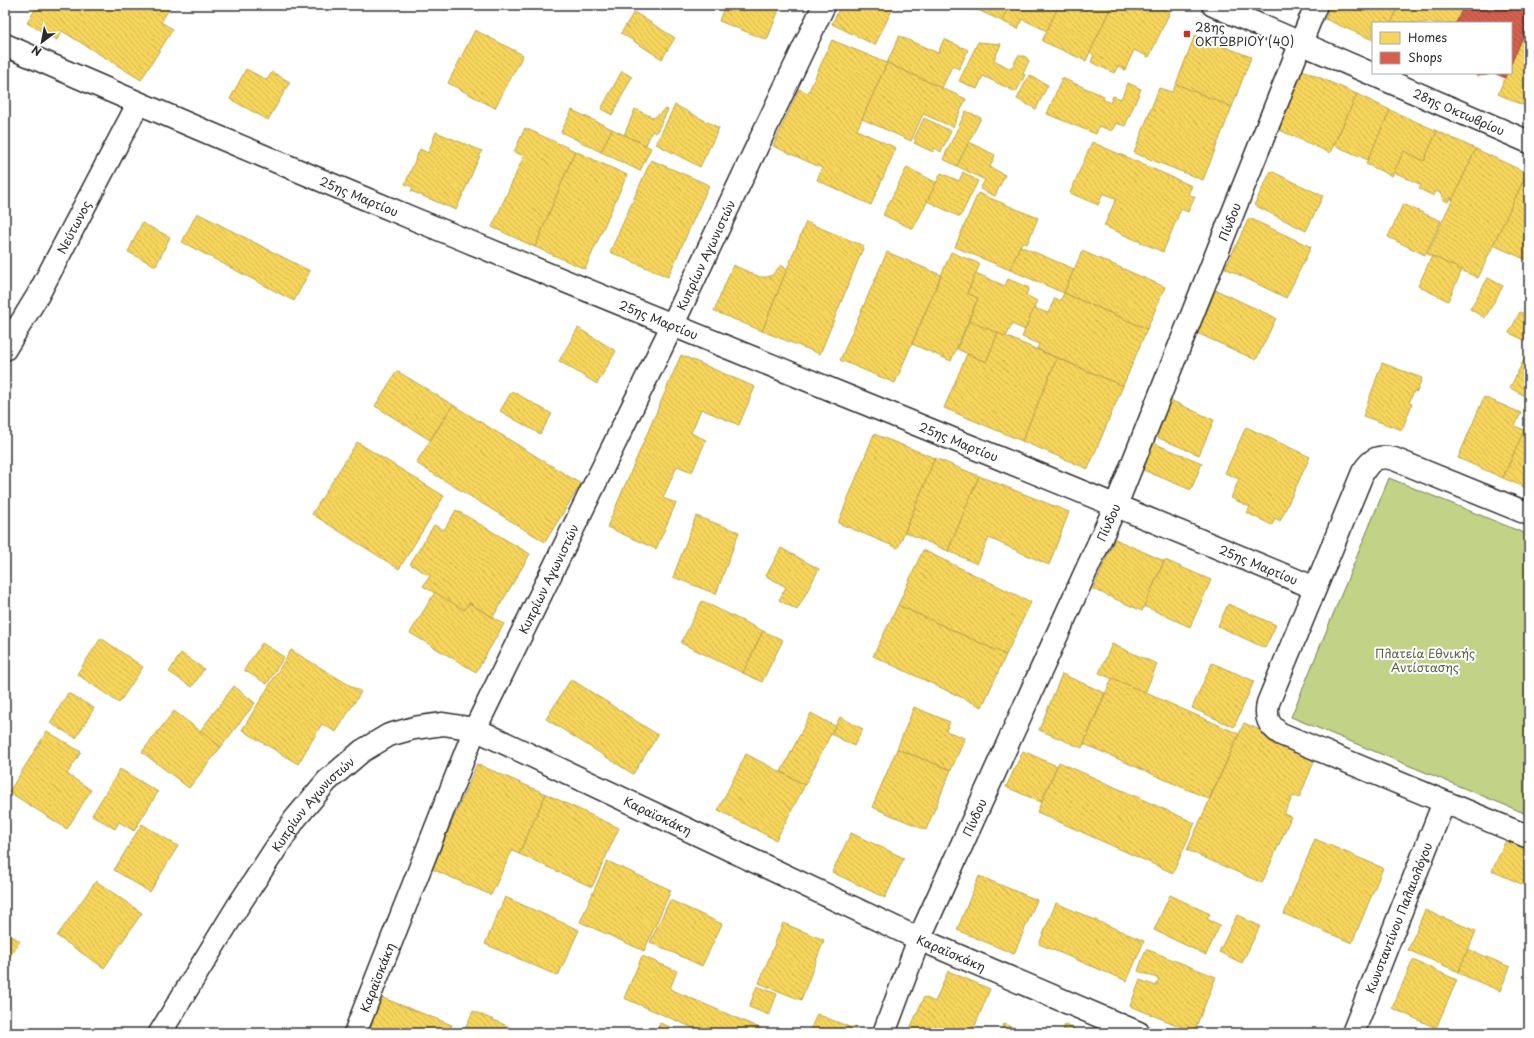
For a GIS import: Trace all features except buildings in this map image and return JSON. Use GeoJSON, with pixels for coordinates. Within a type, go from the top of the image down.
{"type":"FeatureCollection","features":[{"type":"Feature","properties":{"kind":"street","name":"Κυπρίων Αγωνιστών"},"geometry":{"type":"LineString","coordinates":[[160,1033],[238,906],[295,819],[327,781],[362,751],[389,734],[414,728],[443,724],[475,730],[672,326],[824,5]]}},
{"type":"Feature","properties":{"kind":"street","name":"28ης Οκτωβρίου"},"geometry":{"type":"LineString","coordinates":[[1213,5],[1372,74]]}},
{"type":"Feature","properties":{"kind":"street","name":"Πίνδου"},"geometry":{"type":"LineString","coordinates":[[884,1033],[919,939],[1116,505],[1316,5]]}},
{"type":"Feature","properties":{"kind":"street","name":"25ης Μαρτίου"},"geometry":{"type":"LineString","coordinates":[[5,45],[138,104],[672,326],[1116,505],[1315,588]]}},
{"type":"Feature","properties":{"kind":"street","name":"28ης Οκτωβρίου"},"geometry":{"type":"LineString","coordinates":[[1372,74],[1529,142]]}},
{"type":"Feature","properties":{"kind":"street","name":"Νεύτωνος"},"geometry":{"type":"LineString","coordinates":[[5,349],[38,295],[138,104]]}},
{"type":"Feature","properties":{"kind":"street"},"geometry":{"type":"LineString","coordinates":[[1529,514],[1394,459],[1385,457],[1376,458],[1368,464],[1363,472],[1315,588],[1268,703],[1266,712],[1268,721],[1273,729],[1281,734],[1529,837]]}},
{"type":"Feature","properties":{"kind":"street","name":"Καραϊσκάκη"},"geometry":{"type":"LineString","coordinates":[[355,1033],[475,730],[919,939],[1139,1033]]}},
{"type":"Feature","properties":{"kind":"street","name":"Κωνσταντίνου Παλαιολόγου"},"geometry":{"type":"LineString","coordinates":[[1353,1033],[1444,802]]}},
{"type":"Feature","properties":{"kind":"green space","name":"Πλατεία Εθνικής Αντίστασης"},"geometry":{"type":"Polygon","coordinates":[[[1389,478],[1529,535],[1529,815],[1291,717],[1389,478]]]}},
{"type":"Feature","properties":{"kind":"place","name":"28ης ΟΚΤΩΒΡΙΟΥ (40)"},"geometry":{"type":"Point","coordinates":[1187,34]}}]}
